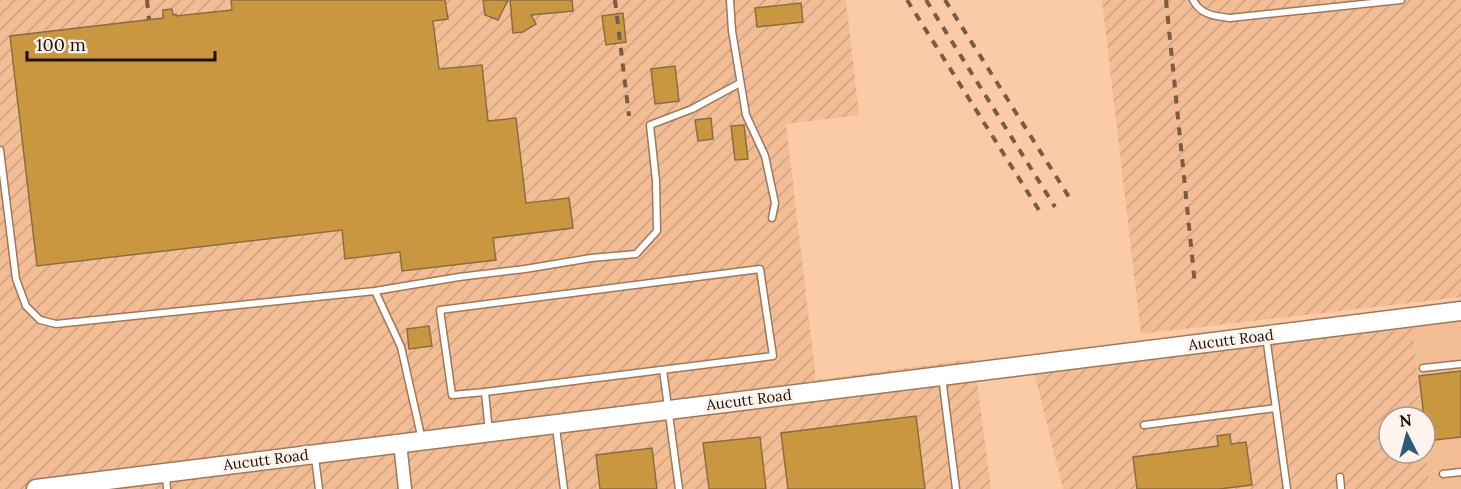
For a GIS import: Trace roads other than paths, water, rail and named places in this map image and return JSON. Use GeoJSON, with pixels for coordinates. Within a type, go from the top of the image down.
{"type":"FeatureCollection","features":[{"type":"Feature","properties":{"kind":"street","name":"Aucutt Road"},"geometry":{"type":"LineString","coordinates":[[36,489],[166,481],[314,454],[1461,311]]}},
{"type":"Feature","properties":{"kind":"street"},"geometry":{"type":"LineString","coordinates":[[400,443],[405,489]]}},
{"type":"Feature","properties":{"kind":"lane"},"geometry":{"type":"LineString","coordinates":[[730,0],[732,31],[746,115],[765,156],[775,203],[772,218]]}},
{"type":"Feature","properties":{"kind":"lane"},"geometry":{"type":"LineString","coordinates":[[1193,0],[1196,6],[1207,15],[1230,18],[1402,0]]}},
{"type":"Feature","properties":{"kind":"lane"},"geometry":{"type":"LineString","coordinates":[[0,150],[16,279],[26,306],[40,320],[56,324],[375,291],[591,258],[636,254],[657,231],[656,181],[650,125],[692,109],[740,83]]}},
{"type":"Feature","properties":{"kind":"lane"},"geometry":{"type":"LineString","coordinates":[[760,269],[773,356],[485,392],[452,395],[440,310],[760,269]]}},
{"type":"Feature","properties":{"kind":"lane"},"geometry":{"type":"LineString","coordinates":[[375,291],[401,347],[422,441]]}},
{"type":"Feature","properties":{"kind":"lane"},"geometry":{"type":"LineString","coordinates":[[1266,336],[1287,489]]}},
{"type":"Feature","properties":{"kind":"lane"},"geometry":{"type":"LineString","coordinates":[[1423,368],[1461,364]]}},
{"type":"Feature","properties":{"kind":"lane"},"geometry":{"type":"LineString","coordinates":[[663,370],[679,489]]}},
{"type":"Feature","properties":{"kind":"lane"},"geometry":{"type":"LineString","coordinates":[[942,376],[956,489]]}},
{"type":"Feature","properties":{"kind":"lane"},"geometry":{"type":"LineString","coordinates":[[485,392],[489,432]]}},
{"type":"Feature","properties":{"kind":"lane"},"geometry":{"type":"LineString","coordinates":[[1144,425],[1276,408]]}},
{"type":"Feature","properties":{"kind":"lane"},"geometry":{"type":"LineString","coordinates":[[556,424],[564,489]]}},
{"type":"Feature","properties":{"kind":"lane"},"geometry":{"type":"LineString","coordinates":[[314,454],[319,489]]}},
{"type":"Feature","properties":{"kind":"lane"},"geometry":{"type":"LineString","coordinates":[[1443,474],[1461,472]]}},
{"type":"Feature","properties":{"kind":"lane"},"geometry":{"type":"LineString","coordinates":[[1340,477],[1341,489]]}},
{"type":"Feature","properties":{"kind":"railway"},"geometry":{"type":"LineString","coordinates":[[147,0],[149,19]]}},
{"type":"Feature","properties":{"kind":"railway"},"geometry":{"type":"LineString","coordinates":[[615,0],[629,116]]}},
{"type":"Feature","properties":{"kind":"railway"},"geometry":{"type":"LineString","coordinates":[[907,0],[1042,215]]}},
{"type":"Feature","properties":{"kind":"railway"},"geometry":{"type":"LineString","coordinates":[[926,0],[1055,207]]}},
{"type":"Feature","properties":{"kind":"railway"},"geometry":{"type":"LineString","coordinates":[[945,0],[1069,197]]}},
{"type":"Feature","properties":{"kind":"railway"},"geometry":{"type":"LineString","coordinates":[[1166,0],[1195,285]]}}]}
